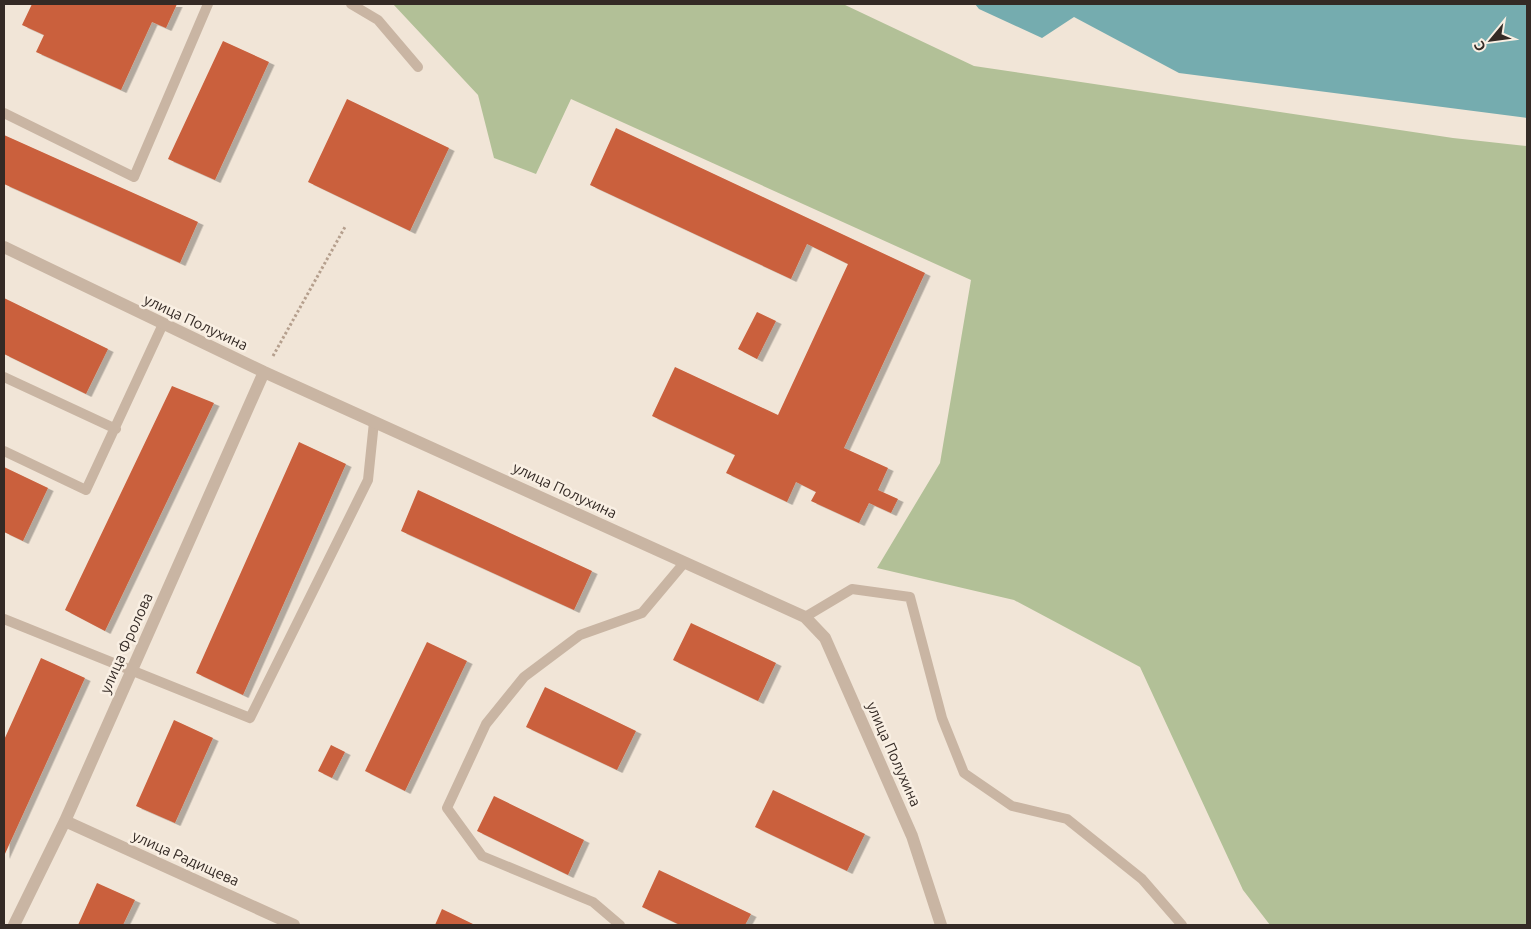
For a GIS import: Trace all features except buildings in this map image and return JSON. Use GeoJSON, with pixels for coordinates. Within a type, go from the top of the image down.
{"type":"FeatureCollection","features":[{"type":"Feature","properties":{"kind":"street","name":"улица Полухина"},"geometry":{"type":"LineString","coordinates":[[4,247],[264,372],[533,492],[805,617],[825,638],[829,647],[912,836],[941,925]]}},
{"type":"Feature","properties":{"kind":"street","name":"улица Фролова"},"geometry":{"type":"LineString","coordinates":[[14,925],[65,821],[264,372]]}},
{"type":"Feature","properties":{"kind":"street","name":"улица Радищева"},"geometry":{"type":"LineString","coordinates":[[65,821],[294,925]]}},
{"type":"Feature","properties":{"kind":"lane"},"geometry":{"type":"LineString","coordinates":[[4,113],[134,177],[208,4]]}},
{"type":"Feature","properties":{"kind":"lane"},"geometry":{"type":"LineString","coordinates":[[351,4],[378,20],[418,67]]}},
{"type":"Feature","properties":{"kind":"lane"},"geometry":{"type":"LineString","coordinates":[[4,451],[86,490],[116,429],[163,324]]}},
{"type":"Feature","properties":{"kind":"lane"},"geometry":{"type":"LineString","coordinates":[[4,377],[116,429]]}},
{"type":"Feature","properties":{"kind":"lane"},"geometry":{"type":"LineString","coordinates":[[4,619],[250,718],[368,480],[374,422]]}},
{"type":"Feature","properties":{"kind":"lane"},"geometry":{"type":"LineString","coordinates":[[620,925],[593,902],[482,856],[447,808],[486,724],[524,677],[580,635],[642,613],[684,563]]}},
{"type":"Feature","properties":{"kind":"lane"},"geometry":{"type":"LineString","coordinates":[[805,617],[852,589],[910,597],[942,718],[964,773],[1012,806],[1067,819],[1142,879],[1182,925]]}},
{"type":"Feature","properties":{"kind":"path"},"geometry":{"type":"LineString","coordinates":[[264,372],[345,227]]}},
{"type":"Feature","properties":{"kind":"green space"},"geometry":{"type":"Polygon","coordinates":[[[393,4],[843,4],[974,66],[1453,138],[1527,146],[1527,925],[1270,925],[1243,890],[1140,667],[1014,600],[877,568],[940,463],[971,280],[571,99],[536,174],[494,158],[478,95],[393,4]]]}},
{"type":"Feature","properties":{"kind":"water"},"geometry":{"type":"Polygon","coordinates":[[[975,4],[1527,4],[1527,118],[1179,73],[1074,17],[1042,38],[979,9],[975,4]]]}}]}
